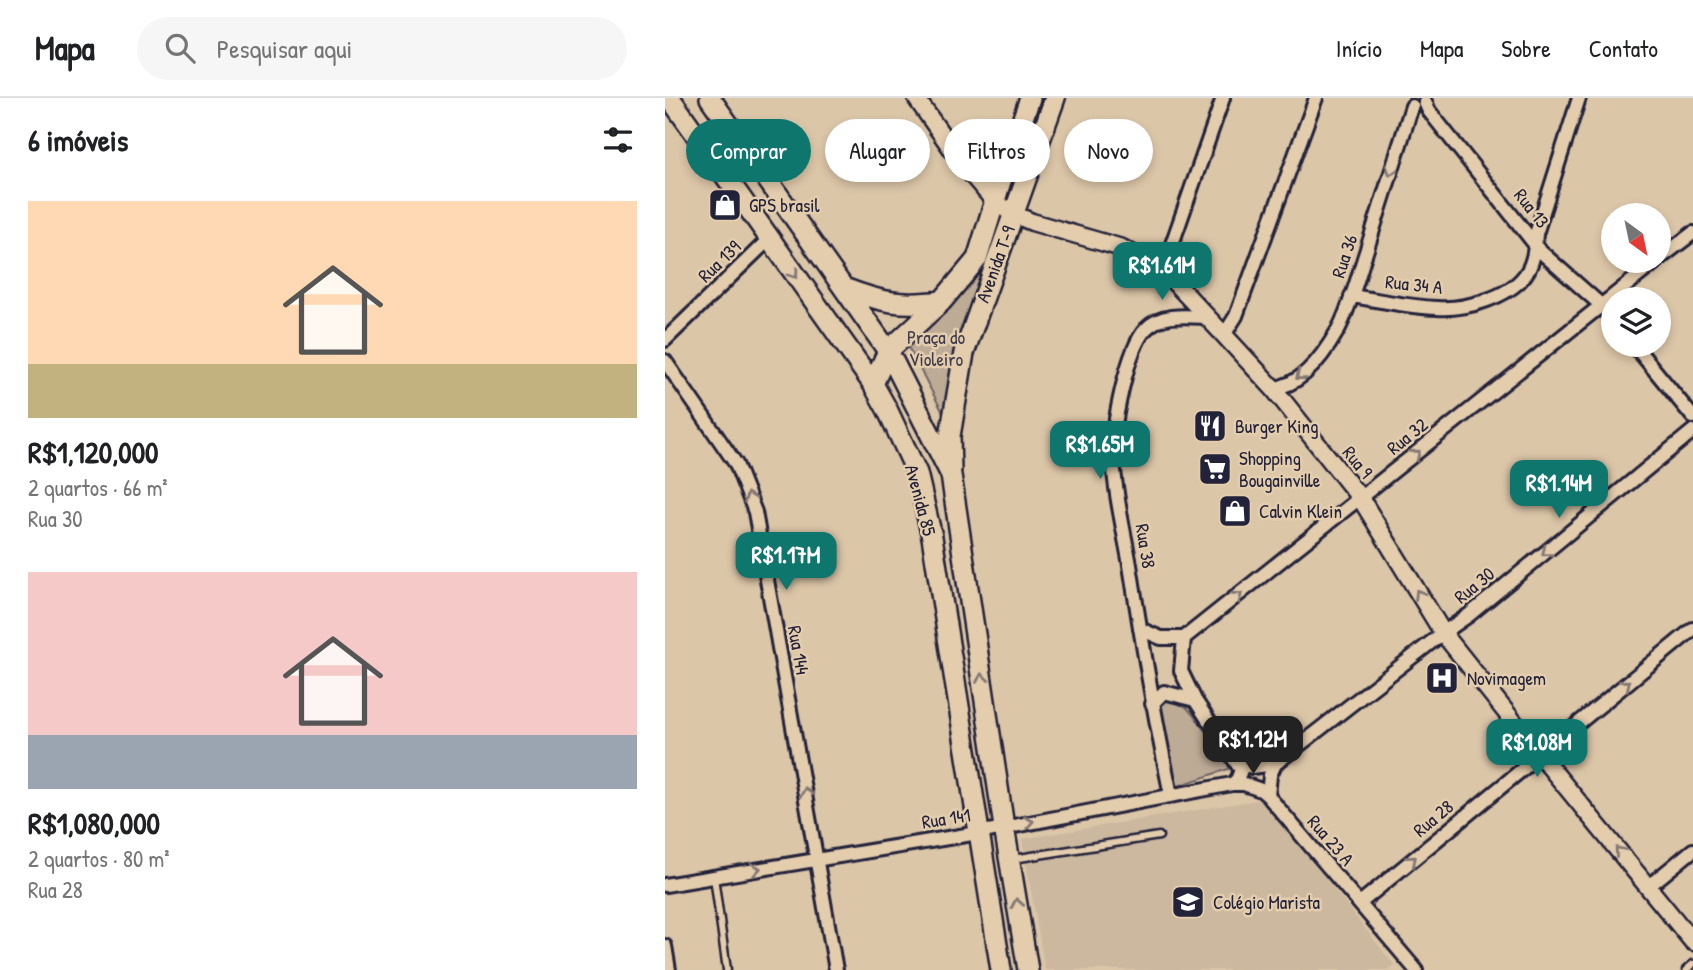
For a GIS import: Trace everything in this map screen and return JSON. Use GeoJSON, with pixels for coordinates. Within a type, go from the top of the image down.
{"type":"FeatureCollection","features":[{"type":"Feature","properties":{"kind":"main road","name":"Avenida 85"},"geometry":{"type":"LineString","coordinates":[[670,98],[873,384],[916,473],[932,537],[1001,970]]}},
{"type":"Feature","properties":{"kind":"main road","name":"Avenida 85"},"geometry":{"type":"LineString","coordinates":[[710,98],[888,351],[951,475],[1028,970]]}},
{"type":"Feature","properties":{"kind":"main road","name":"Avenida T-9"},"geometry":{"type":"LineString","coordinates":[[1022,119],[1030,98]]}},
{"type":"Feature","properties":{"kind":"main road","name":"Avenida T-9"},"geometry":{"type":"LineString","coordinates":[[951,475],[950,436],[964,353],[1055,98]]}},
{"type":"Feature","properties":{"kind":"main road","name":"Avenida T-9"},"geometry":{"type":"LineString","coordinates":[[873,384],[888,351],[942,302],[977,259],[1001,182]]}},
{"type":"Feature","properties":{"kind":"main road"},"geometry":{"type":"LineString","coordinates":[[844,288],[888,303],[910,305],[942,302]]}},
{"type":"Feature","properties":{"kind":"street","name":"Rua 9"},"geometry":{"type":"LineString","coordinates":[[916,98],[944,138]]}},
{"type":"Feature","properties":{"kind":"street"},"geometry":{"type":"LineString","coordinates":[[1163,270],[1223,98]]}},
{"type":"Feature","properties":{"kind":"street"},"geometry":{"type":"LineString","coordinates":[[1224,335],[1236,316],[1316,98]]}},
{"type":"Feature","properties":{"kind":"street"},"geometry":{"type":"LineString","coordinates":[[1537,250],[1536,234],[1579,98]]}},
{"type":"Feature","properties":{"kind":"street","name":"Rua 13"},"geometry":{"type":"LineString","coordinates":[[1420,104],[1537,250],[1601,305]]}},
{"type":"Feature","properties":{"kind":"street","name":"Rua 36"},"geometry":{"type":"LineString","coordinates":[[1273,388],[1283,387],[1294,381],[1320,356],[1339,328],[1420,104]]}},
{"type":"Feature","properties":{"kind":"street","name":"Rua 9"},"geometry":{"type":"LineString","coordinates":[[978,182],[995,202],[1013,214],[1122,248],[1163,270],[1273,388],[1361,499],[1443,633],[1693,942]]}},
{"type":"Feature","properties":{"kind":"street","name":"Rua 32"},"geometry":{"type":"LineString","coordinates":[[1671,250],[1693,233]]}},
{"type":"Feature","properties":{"kind":"street","name":"Rua 139"},"geometry":{"type":"LineString","coordinates":[[665,340],[769,239]]}},
{"type":"Feature","properties":{"kind":"street","name":"Rua 34 A"},"geometry":{"type":"LineString","coordinates":[[1351,296],[1439,309],[1481,303],[1505,293],[1525,275],[1537,250]]}},
{"type":"Feature","properties":{"kind":"street","name":"Rua 32"},"geometry":{"type":"LineString","coordinates":[[1624,287],[1642,273]]}},
{"type":"Feature","properties":{"kind":"street","name":"Rua 32"},"geometry":{"type":"LineString","coordinates":[[1184,638],[1601,305]]}},
{"type":"Feature","properties":{"kind":"street","name":"Rua 38"},"geometry":{"type":"LineString","coordinates":[[1171,795],[1152,704],[1113,454],[1121,390],[1139,337],[1148,326],[1162,319],[1178,316],[1206,317]]}},
{"type":"Feature","properties":{"kind":"street"},"geometry":{"type":"LineString","coordinates":[[1644,357],[1693,417]]}},
{"type":"Feature","properties":{"kind":"street","name":"Rua 144"},"geometry":{"type":"LineString","coordinates":[[665,361],[736,464],[755,512],[836,970]]}},
{"type":"Feature","properties":{"kind":"street","name":"Rua 30"},"geometry":{"type":"LineString","coordinates":[[1275,764],[1469,615],[1693,431]]}},
{"type":"Feature","properties":{"kind":"street"},"geometry":{"type":"LineString","coordinates":[[1140,629],[1161,638],[1184,638],[1181,671],[1195,700],[1239,764],[1240,775],[1232,784]]}},
{"type":"Feature","properties":{"kind":"street","name":"Rua 28"},"geometry":{"type":"LineString","coordinates":[[1360,903],[1693,629]]}},
{"type":"Feature","properties":{"kind":"street"},"geometry":{"type":"LineString","coordinates":[[1152,704],[1164,692],[1195,700]]}},
{"type":"Feature","properties":{"kind":"street"},"geometry":{"type":"LineString","coordinates":[[1239,764],[1252,767],[1275,764],[1268,796]]}},
{"type":"Feature","properties":{"kind":"street","name":"Rua 141"},"geometry":{"type":"LineString","coordinates":[[665,885],[978,833],[1232,784]]}},
{"type":"Feature","properties":{"kind":"street","name":"Rua 23 A"},"geometry":{"type":"LineString","coordinates":[[1232,784],[1244,784],[1261,790],[1268,796],[1416,970]]}},
{"type":"Feature","properties":{"kind":"street"},"geometry":{"type":"LineString","coordinates":[[1649,886],[1693,850]]}},
{"type":"Feature","properties":{"kind":"street"},"geometry":{"type":"LineString","coordinates":[[665,946],[669,970]]}},
{"type":"Feature","properties":{"kind":"lane"},"geometry":{"type":"LineString","coordinates":[[1010,859],[1160,836]]}},
{"type":"Feature","properties":{"kind":"lane"},"geometry":{"type":"LineString","coordinates":[[715,877],[727,970]]}},
{"type":"Feature","properties":{"kind":"lane"},"geometry":{"type":"LineString","coordinates":[[1686,970],[1693,964]]}},
{"type":"Feature","properties":{"kind":"shaded area","name":"Colégio Marista"},"geometry":{"type":"Polygon","coordinates":[[[1263,799],[1394,965],[1387,970],[1045,970],[1022,839],[1263,799]]]}},
{"type":"Feature","properties":{"kind":"green space","name":"Praça do Violeiro"},"geometry":{"type":"Polygon","coordinates":[[[991,236],[997,239],[948,422],[906,343],[973,282],[991,236]]]}},
{"type":"Feature","properties":{"kind":"green space"},"geometry":{"type":"Polygon","coordinates":[[[1167,695],[1182,702],[1237,766],[1175,787],[1159,701],[1167,695]]]}},
{"type":"Feature","properties":{"kind":"place","name":"GPS brasil"},"geometry":{"type":"Point","coordinates":[725,205]}},
{"type":"Feature","properties":{"kind":"place","name":"Burger King"},"geometry":{"type":"Point","coordinates":[1210,426]}},
{"type":"Feature","properties":{"kind":"place","name":"Shopping Bougainville"},"geometry":{"type":"Point","coordinates":[1215,469]}},
{"type":"Feature","properties":{"kind":"place","name":"Calvin Klein"},"geometry":{"type":"Point","coordinates":[1235,511]}},
{"type":"Feature","properties":{"kind":"place","name":"Novimagem"},"geometry":{"type":"Point","coordinates":[1442,678]}},
{"type":"Feature","properties":{"kind":"place","name":"Colégio Marista"},"geometry":{"type":"Point","coordinates":[1188,902]}}]}
